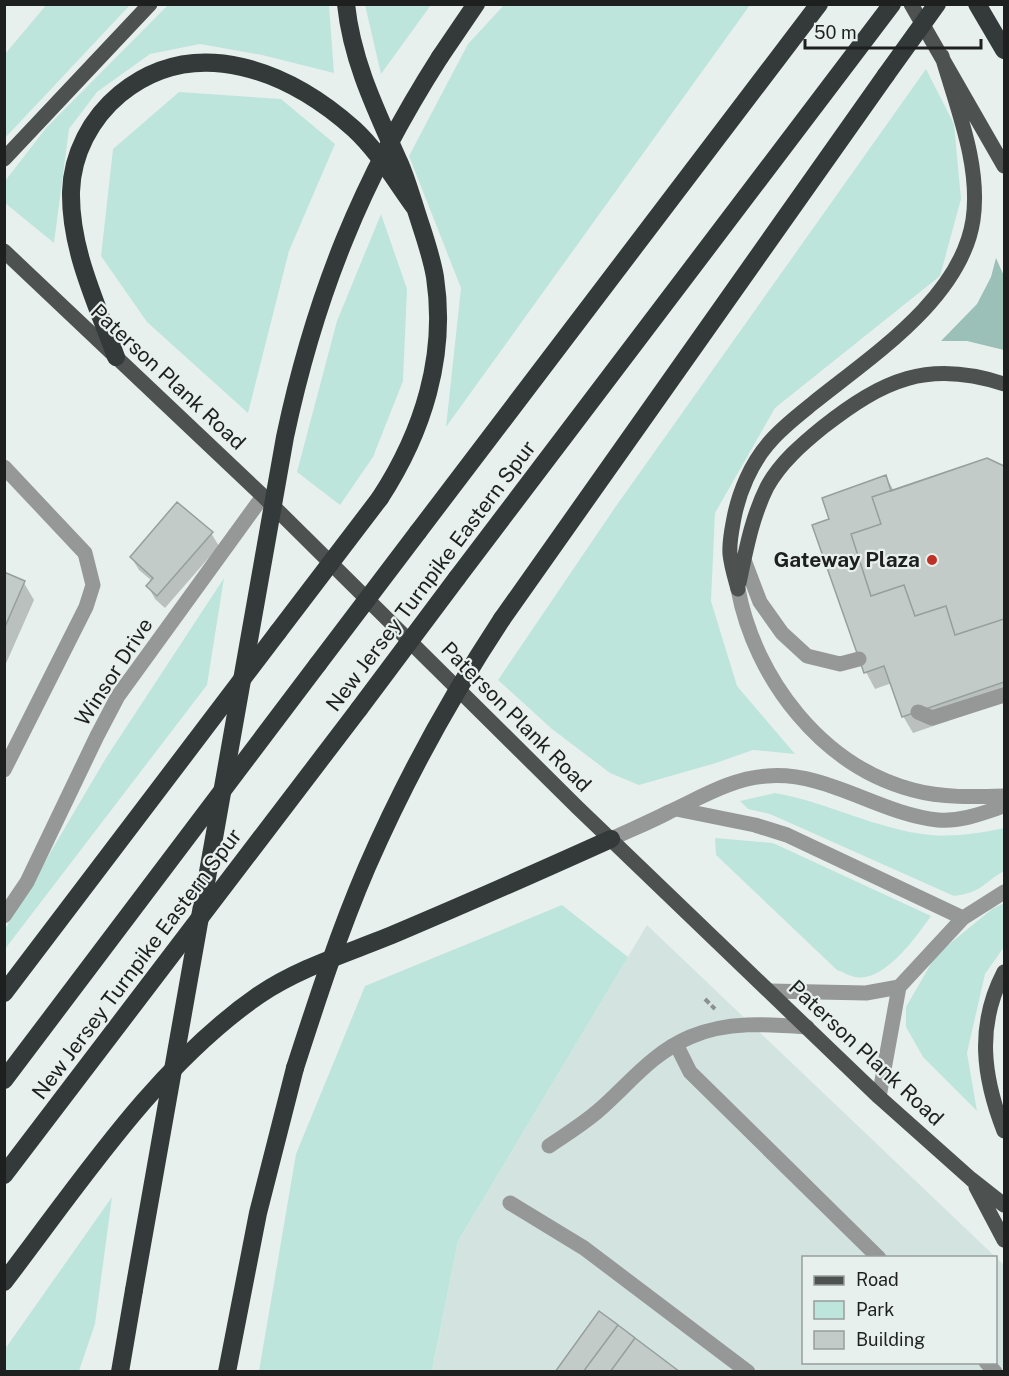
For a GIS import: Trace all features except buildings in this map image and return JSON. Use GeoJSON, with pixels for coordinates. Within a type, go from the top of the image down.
{"type":"FeatureCollection","features":[{"type":"Feature","properties":{"kind":"highway"},"geometry":{"type":"LineString","coordinates":[[4,993],[380,498],[404,459],[427,402],[438,327],[435,277],[426,240],[404,174],[359,68],[353,48],[346,4]]}},
{"type":"Feature","properties":{"kind":"highway"},"geometry":{"type":"LineString","coordinates":[[120,1371],[285,437],[298,378],[330,274],[348,229],[388,145],[440,57],[476,4]]}},
{"type":"Feature","properties":{"kind":"highway","name":"New Jersey Turnpike Eastern Spur"},"geometry":{"type":"LineString","coordinates":[[4,1080],[819,4]]}},
{"type":"Feature","properties":{"kind":"highway","name":"New Jersey Turnpike Eastern Spur"},"geometry":{"type":"LineString","coordinates":[[4,1175],[892,4]]}},
{"type":"Feature","properties":{"kind":"highway"},"geometry":{"type":"LineString","coordinates":[[227,1371],[258,1213],[295,1068],[328,968],[366,869],[439,720],[501,619],[937,4]]}},
{"type":"Feature","properties":{"kind":"highway"},"geometry":{"type":"LineString","coordinates":[[977,4],[1005,50]]}},
{"type":"Feature","properties":{"kind":"highway"},"geometry":{"type":"LineString","coordinates":[[116,357],[79,253],[71,215],[72,173],[78,152],[102,112],[125,90],[151,74],[186,64],[226,64],[260,72],[295,86],[355,130],[375,152],[415,208]]}},
{"type":"Feature","properties":{"kind":"highway"},"geometry":{"type":"LineString","coordinates":[[4,1282],[126,1124],[173,1071],[218,1026],[261,994],[321,962],[407,928],[610,839]]}},
{"type":"Feature","properties":{"kind":"main road"},"geometry":{"type":"LineString","coordinates":[[4,159],[150,4]]}},
{"type":"Feature","properties":{"kind":"main road"},"geometry":{"type":"LineString","coordinates":[[911,4],[1005,166]]}},
{"type":"Feature","properties":{"kind":"main road"},"geometry":{"type":"LineString","coordinates":[[738,589],[730,554],[738,500],[751,471],[768,444],[793,420],[915,319],[940,293],[965,250],[973,221],[974,170],[942,56]]}},
{"type":"Feature","properties":{"kind":"main road","name":"Paterson Plank Road"},"geometry":{"type":"LineString","coordinates":[[4,251],[263,496],[610,839],[879,1097],[971,1179],[1005,1205]]}},
{"type":"Feature","properties":{"kind":"main road"},"geometry":{"type":"LineString","coordinates":[[738,589],[758,509],[768,485],[783,464],[807,440],[866,396],[893,382],[928,374],[958,374],[1005,384]]}},
{"type":"Feature","properties":{"kind":"main road"},"geometry":{"type":"LineString","coordinates":[[1005,972],[990,1010],[985,1051],[991,1093],[1005,1131]]}},
{"type":"Feature","properties":{"kind":"main road"},"geometry":{"type":"LineString","coordinates":[[971,1179],[1005,1240]]}},
{"type":"Feature","properties":{"kind":"street"},"geometry":{"type":"LineString","coordinates":[[4,467],[85,553],[93,585],[86,607],[4,770]]}},
{"type":"Feature","properties":{"kind":"street","name":"Winsor Drive"},"geometry":{"type":"LineString","coordinates":[[4,916],[27,882],[118,696],[263,496]]}},
{"type":"Feature","properties":{"kind":"street"},"geometry":{"type":"LineString","coordinates":[[744,560],[760,602],[782,633],[807,656],[840,664],[859,659]]}},
{"type":"Feature","properties":{"kind":"street"},"geometry":{"type":"LineString","coordinates":[[738,589],[743,618],[757,653],[772,679],[814,732],[834,748],[875,775],[914,790],[940,795],[1005,796]]}},
{"type":"Feature","properties":{"kind":"street"},"geometry":{"type":"LineString","coordinates":[[918,711],[932,718],[1005,695]]}},
{"type":"Feature","properties":{"kind":"street"},"geometry":{"type":"LineString","coordinates":[[610,839],[728,784],[766,776],[798,777],[825,784],[910,815],[940,820],[972,817],[1005,806]]}},
{"type":"Feature","properties":{"kind":"street"},"geometry":{"type":"LineString","coordinates":[[676,809],[755,825],[787,835],[963,918]]}},
{"type":"Feature","properties":{"kind":"street"},"geometry":{"type":"LineString","coordinates":[[879,1097],[899,987],[963,918],[1005,892]]}},
{"type":"Feature","properties":{"kind":"street"},"geometry":{"type":"LineString","coordinates":[[770,992],[866,993],[899,987]]}},
{"type":"Feature","properties":{"kind":"street"},"geometry":{"type":"LineString","coordinates":[[549,1146],[597,1112],[634,1075],[666,1049],[690,1037],[715,1029],[762,1024],[807,1027]]}},
{"type":"Feature","properties":{"kind":"street"},"geometry":{"type":"LineString","coordinates":[[676,1044],[690,1072],[878,1256]]}},
{"type":"Feature","properties":{"kind":"street"},"geometry":{"type":"LineString","coordinates":[[510,1203],[584,1248],[748,1371]]}},
{"type":"Feature","properties":{"kind":"path"},"geometry":{"type":"LineString","coordinates":[[705,999],[719,1012]]}},
{"type":"Feature","properties":{"kind":"shaded area"},"geometry":{"type":"Polygon","coordinates":[[[996,258],[1004,276],[1004,350],[967,341],[941,341],[977,304],[991,277],[996,258]]]}},
{"type":"Feature","properties":{"kind":"shaded area"},"geometry":{"type":"Polygon","coordinates":[[[647,925],[995,1256],[802,1256],[802,1364],[997,1364],[997,1258],[1004,1265],[1004,1371],[432,1372],[458,1241],[647,925]]]}},
{"type":"Feature","properties":{"kind":"green space"},"geometry":{"type":"Polygon","coordinates":[[[47,4],[130,5],[5,138],[5,54],[47,4]]]}},
{"type":"Feature","properties":{"kind":"green space"},"geometry":{"type":"Polygon","coordinates":[[[168,5],[329,5],[334,73],[262,55],[200,44],[150,54],[97,92],[69,129],[54,243],[5,203],[5,181],[46,128],[168,5]]]}},
{"type":"Feature","properties":{"kind":"green space"},"geometry":{"type":"Polygon","coordinates":[[[365,5],[431,5],[381,74],[365,5]]]}},
{"type":"Feature","properties":{"kind":"green space"},"geometry":{"type":"Polygon","coordinates":[[[504,5],[750,5],[446,427],[461,288],[409,156],[468,44],[504,5]]]}},
{"type":"Feature","properties":{"kind":"green space"},"geometry":{"type":"Polygon","coordinates":[[[926,69],[954,124],[961,199],[940,276],[775,408],[715,513],[711,601],[737,686],[795,754],[753,750],[639,785],[610,773],[552,729],[498,680],[614,509],[926,69]]]}},
{"type":"Feature","properties":{"kind":"green space"},"geometry":{"type":"Polygon","coordinates":[[[179,92],[281,99],[335,144],[289,251],[248,413],[147,322],[101,256],[113,149],[179,92]]]}},
{"type":"Feature","properties":{"kind":"green space"},"geometry":{"type":"Polygon","coordinates":[[[381,214],[407,289],[403,381],[373,457],[340,505],[297,472],[337,321],[381,214]]]}},
{"type":"Feature","properties":{"kind":"green space"},"geometry":{"type":"Polygon","coordinates":[[[224,578],[207,685],[5,949],[4,931],[106,758],[224,578]]]}},
{"type":"Feature","properties":{"kind":"green space"},"geometry":{"type":"Polygon","coordinates":[[[775,793],[911,832],[949,835],[1004,828],[1004,871],[970,893],[954,896],[770,814],[748,809],[740,801],[775,793]]]}},
{"type":"Feature","properties":{"kind":"green space"},"geometry":{"type":"Polygon","coordinates":[[[715,838],[773,843],[931,916],[908,946],[888,966],[866,977],[850,976],[837,970],[716,855],[715,838]]]}},
{"type":"Feature","properties":{"kind":"green space"},"geometry":{"type":"Polygon","coordinates":[[[1004,903],[1004,947],[985,974],[967,1053],[977,1111],[923,1057],[906,1027],[906,1007],[936,955],[992,909],[1004,903]]]}},
{"type":"Feature","properties":{"kind":"green space"},"geometry":{"type":"Polygon","coordinates":[[[562,905],[628,957],[458,1241],[432,1371],[259,1371],[296,1154],[365,986],[562,905]]]}},
{"type":"Feature","properties":{"kind":"green space"},"geometry":{"type":"Polygon","coordinates":[[[112,1197],[95,1324],[79,1371],[6,1371],[5,1349],[112,1197]]]}},
{"type":"Feature","properties":{"kind":"place","name":"Gateway Plaza"},"geometry":{"type":"Point","coordinates":[932,560]}}]}
